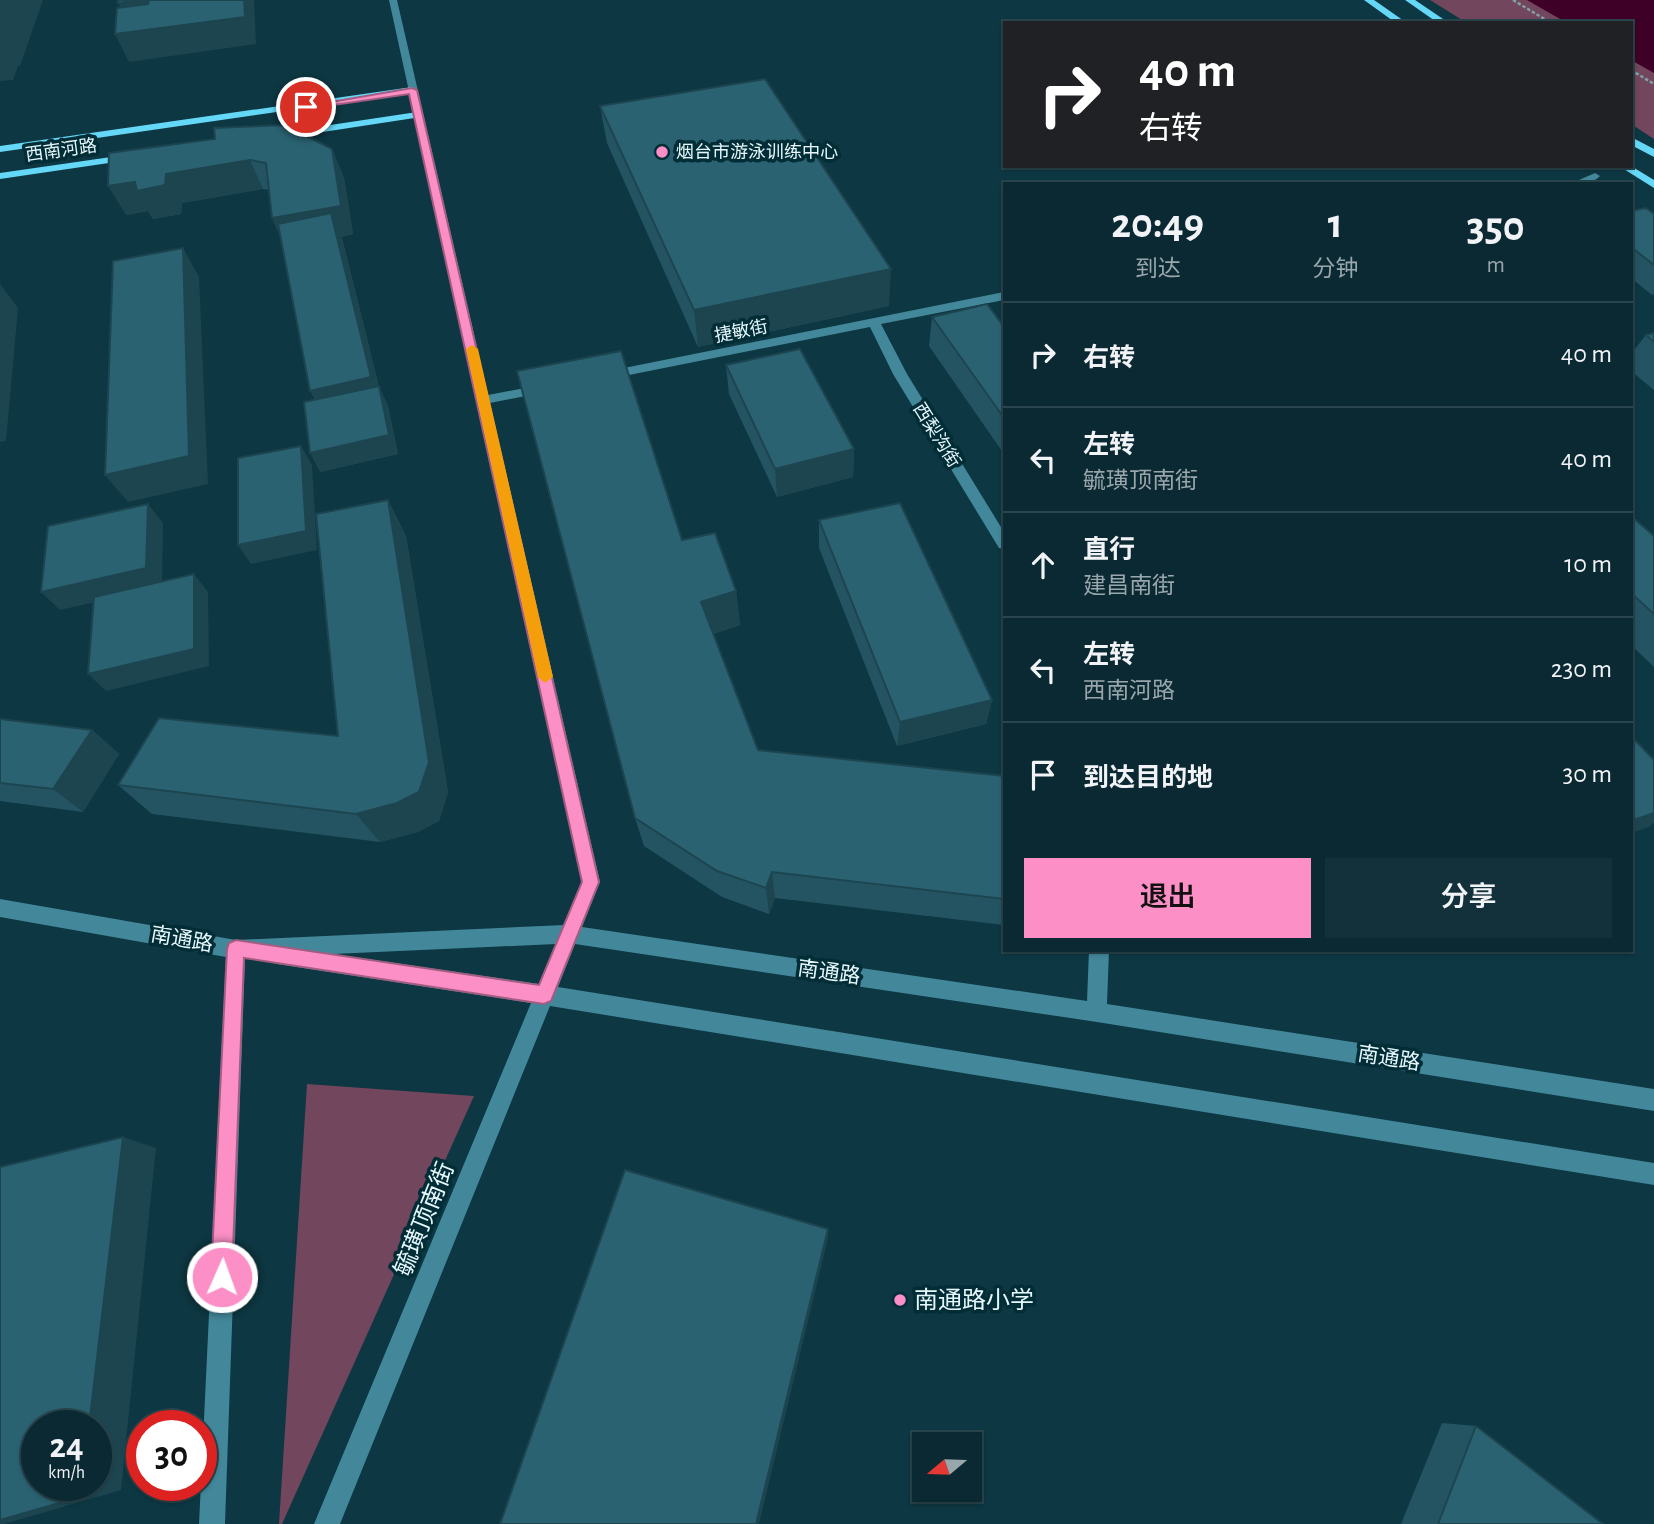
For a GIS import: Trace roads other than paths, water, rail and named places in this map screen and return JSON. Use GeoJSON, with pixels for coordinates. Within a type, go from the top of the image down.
{"type":"FeatureCollection","features":[{"type":"Feature","properties":{"kind":"main road"},"geometry":{"type":"LineString","coordinates":[[1368,0],[1400,21]]}},
{"type":"Feature","properties":{"kind":"main road"},"geometry":{"type":"LineString","coordinates":[[1409,0],[1442,21]]}},
{"type":"Feature","properties":{"kind":"main road","name":"西南河路"},"geometry":{"type":"LineString","coordinates":[[0,149],[412,90]]}},
{"type":"Feature","properties":{"kind":"main road"},"geometry":{"type":"LineString","coordinates":[[269,137],[417,115]]}},
{"type":"Feature","properties":{"kind":"main road"},"geometry":{"type":"LineString","coordinates":[[1633,141],[1654,154]]}},
{"type":"Feature","properties":{"kind":"main road","name":"西南河路"},"geometry":{"type":"LineString","coordinates":[[0,176],[148,155]]}},
{"type":"Feature","properties":{"kind":"main road"},"geometry":{"type":"LineString","coordinates":[[1627,168],[1654,186]]}},
{"type":"Feature","properties":{"kind":"street","name":"毓璜顶南街"},"geometry":{"type":"LineString","coordinates":[[327,1524],[591,882],[393,0]]}},
{"type":"Feature","properties":{"kind":"street"},"geometry":{"type":"LineString","coordinates":[[1580,182],[1595,176]]}},
{"type":"Feature","properties":{"kind":"street","name":"捷敏街"},"geometry":{"type":"LineString","coordinates":[[592,379],[1003,296]]}},
{"type":"Feature","properties":{"kind":"street","name":"西梨沟街"},"geometry":{"type":"LineString","coordinates":[[874,323],[900,374],[1003,542]]}},
{"type":"Feature","properties":{"kind":"street"},"geometry":{"type":"LineString","coordinates":[[484,400],[565,384]]}},
{"type":"Feature","properties":{"kind":"street","name":"南通路"},"geometry":{"type":"LineString","coordinates":[[0,908],[236,949],[569,934],[1097,1012],[1654,1100]]}},
{"type":"Feature","properties":{"kind":"street"},"geometry":{"type":"LineString","coordinates":[[212,1524],[236,949],[544,995],[1654,1174]]}},
{"type":"Feature","properties":{"kind":"street"},"geometry":{"type":"LineString","coordinates":[[1097,1012],[1099,952]]}},
{"type":"Feature","properties":{"kind":"place","name":"烟台市游泳训练中心"},"geometry":{"type":"Point","coordinates":[662,152]}},
{"type":"Feature","properties":{"kind":"place","name":"南通路小学"},"geometry":{"type":"Point","coordinates":[900,1300]}}]}
